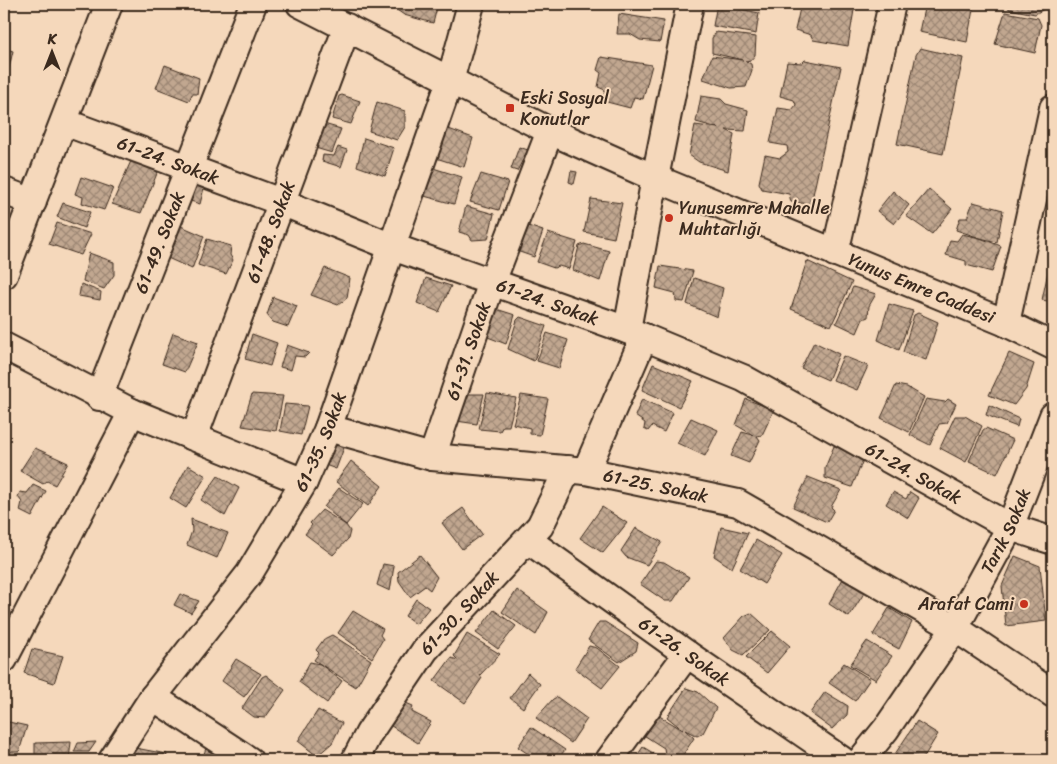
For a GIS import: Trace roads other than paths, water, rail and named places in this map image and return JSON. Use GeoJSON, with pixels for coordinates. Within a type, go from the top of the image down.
{"type":"FeatureCollection","features":[{"type":"Feature","properties":{"kind":"street"},"geometry":{"type":"LineString","coordinates":[[4,275],[109,4]]}},
{"type":"Feature","properties":{"kind":"street","name":"61-49. Sokak"},"geometry":{"type":"LineString","coordinates":[[99,397],[190,169],[253,4]]}},
{"type":"Feature","properties":{"kind":"street","name":"Yunus Emre Caddesi"},"geometry":{"type":"LineString","coordinates":[[300,4],[550,131],[655,178],[1006,324],[1053,346]]}},
{"type":"Feature","properties":{"kind":"street","name":"61-35. Sokak"},"geometry":{"type":"LineString","coordinates":[[112,760],[153,697],[249,574],[304,482],[328,428],[390,246],[450,81],[471,4]]}},
{"type":"Feature","properties":{"kind":"street","name":"61-30. Sokak"},"geometry":{"type":"LineString","coordinates":[[355,760],[369,733],[425,650],[540,526],[577,470],[636,333],[655,178],[690,4]]}},
{"type":"Feature","properties":{"kind":"street"},"geometry":{"type":"LineString","coordinates":[[835,252],[892,4]]}},
{"type":"Feature","properties":{"kind":"street","name":"61-48. Sokak"},"geometry":{"type":"LineString","coordinates":[[194,437],[346,28]]}},
{"type":"Feature","properties":{"kind":"street"},"geometry":{"type":"LineString","coordinates":[[1006,324],[1053,108]]}},
{"type":"Feature","properties":{"kind":"street","name":"61-24. Sokak"},"geometry":{"type":"LineString","coordinates":[[64,122],[281,202],[390,246],[636,333],[743,378],[1010,527],[1053,540]]}},
{"type":"Feature","properties":{"kind":"street","name":"61-31. Sokak"},"geometry":{"type":"LineString","coordinates":[[432,457],[492,282],[550,131]]}},
{"type":"Feature","properties":{"kind":"street"},"geometry":{"type":"LineString","coordinates":[[4,191],[33,202]]}},
{"type":"Feature","properties":{"kind":"street"},"geometry":{"type":"LineString","coordinates":[[4,346],[99,397],[132,412],[304,482]]}},
{"type":"Feature","properties":{"kind":"street"},"geometry":{"type":"LineString","coordinates":[[4,659],[132,412]]}},
{"type":"Feature","properties":{"kind":"street","name":"Tarık Sokak"},"geometry":{"type":"LineString","coordinates":[[861,760],[886,729],[955,628],[1010,527],[1053,416]]}},
{"type":"Feature","properties":{"kind":"street","name":"61-25. Sokak"},"geometry":{"type":"LineString","coordinates":[[328,428],[432,457],[577,470],[738,503],[955,628],[1053,694]]}},
{"type":"Feature","properties":{"kind":"street","name":"61-26. Sokak"},"geometry":{"type":"LineString","coordinates":[[528,540],[687,654],[842,760]]}},
{"type":"Feature","properties":{"kind":"street"},"geometry":{"type":"LineString","coordinates":[[609,760],[687,654]]}},
{"type":"Feature","properties":{"kind":"street"},"geometry":{"type":"LineString","coordinates":[[153,697],[248,760]]}},
{"type":"Feature","properties":{"kind":"place","name":"Eski Sosyal Konutlar"},"geometry":{"type":"Point","coordinates":[510,108]}},
{"type":"Feature","properties":{"kind":"place","name":"Yunusemre Mahalle Muhtarlığı"},"geometry":{"type":"Point","coordinates":[669,218]}},
{"type":"Feature","properties":{"kind":"place","name":"Arafat Cami"},"geometry":{"type":"Point","coordinates":[1024,604]}}]}
